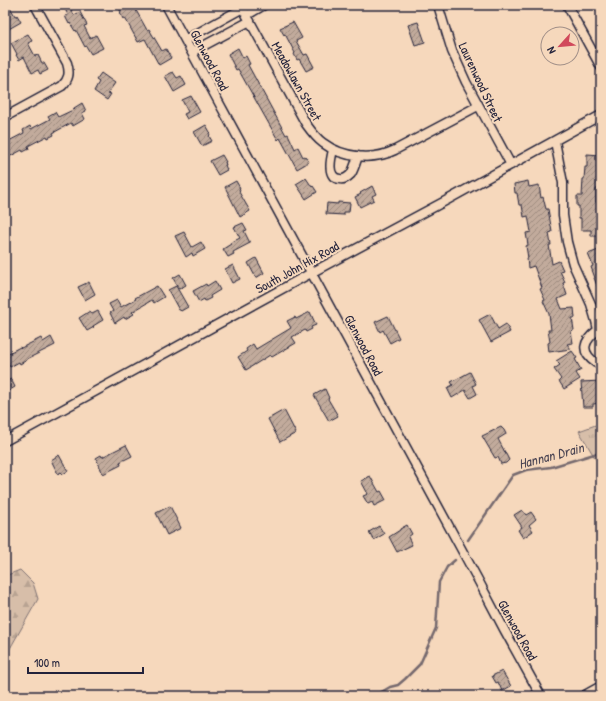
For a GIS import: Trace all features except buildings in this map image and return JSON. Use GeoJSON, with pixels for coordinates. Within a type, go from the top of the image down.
{"type":"FeatureCollection","features":[{"type":"Feature","properties":{"kind":"street"},"geometry":{"type":"LineString","coordinates":[[5,117],[62,86],[68,78],[69,69],[67,63],[35,5]]}},
{"type":"Feature","properties":{"kind":"street","name":"Glenwood Road"},"geometry":{"type":"LineString","coordinates":[[166,5],[541,696]]}},
{"type":"Feature","properties":{"kind":"street"},"geometry":{"type":"LineString","coordinates":[[185,40],[245,12],[264,5]]}},
{"type":"Feature","properties":{"kind":"street","name":"Laurenwood Street"},"geometry":{"type":"LineString","coordinates":[[438,5],[452,51],[466,82],[511,165]]}},
{"type":"Feature","properties":{"kind":"street"},"geometry":{"type":"LineString","coordinates":[[568,5],[601,66]]}},
{"type":"Feature","properties":{"kind":"street"},"geometry":{"type":"LineString","coordinates":[[192,52],[245,12]]}},
{"type":"Feature","properties":{"kind":"street","name":"Meadowlawn Street"},"geometry":{"type":"LineString","coordinates":[[245,12],[306,124],[323,143],[333,150],[358,156],[380,155],[392,152],[478,106]]}},
{"type":"Feature","properties":{"kind":"street","name":"South John Hix Road"},"geometry":{"type":"LineString","coordinates":[[5,441],[311,272],[601,116]]}},
{"type":"Feature","properties":{"kind":"street"},"geometry":{"type":"LineString","coordinates":[[555,141],[563,183],[563,216],[567,242],[573,264],[591,304],[599,332],[588,340],[586,347],[587,354],[596,363],[601,362]]}},
{"type":"Feature","properties":{"kind":"street"},"geometry":{"type":"LineString","coordinates":[[333,150],[331,172],[332,175],[340,180],[351,174],[358,156]]}},
{"type":"Feature","properties":{"kind":"street"},"geometry":{"type":"LineString","coordinates":[[583,696],[601,686]]}},
{"type":"Feature","properties":{"kind":"green space"},"geometry":{"type":"Polygon","coordinates":[[[601,423],[601,468],[579,431],[601,423]]]}},
{"type":"Feature","properties":{"kind":"green space"},"geometry":{"type":"Polygon","coordinates":[[[20,570],[33,583],[38,599],[8,652],[5,665],[5,576],[20,570]]]}},
{"type":"Feature","properties":{"kind":"waterway","name":"Hannan Drain"},"geometry":{"type":"LineString","coordinates":[[468,540],[513,475],[526,470],[551,467],[601,452]]}},
{"type":"Feature","properties":{"kind":"waterway","name":"Hannan Drain"},"geometry":{"type":"LineString","coordinates":[[376,696],[390,687],[398,685],[420,664],[436,628],[439,582],[447,567],[455,560]]}}]}
